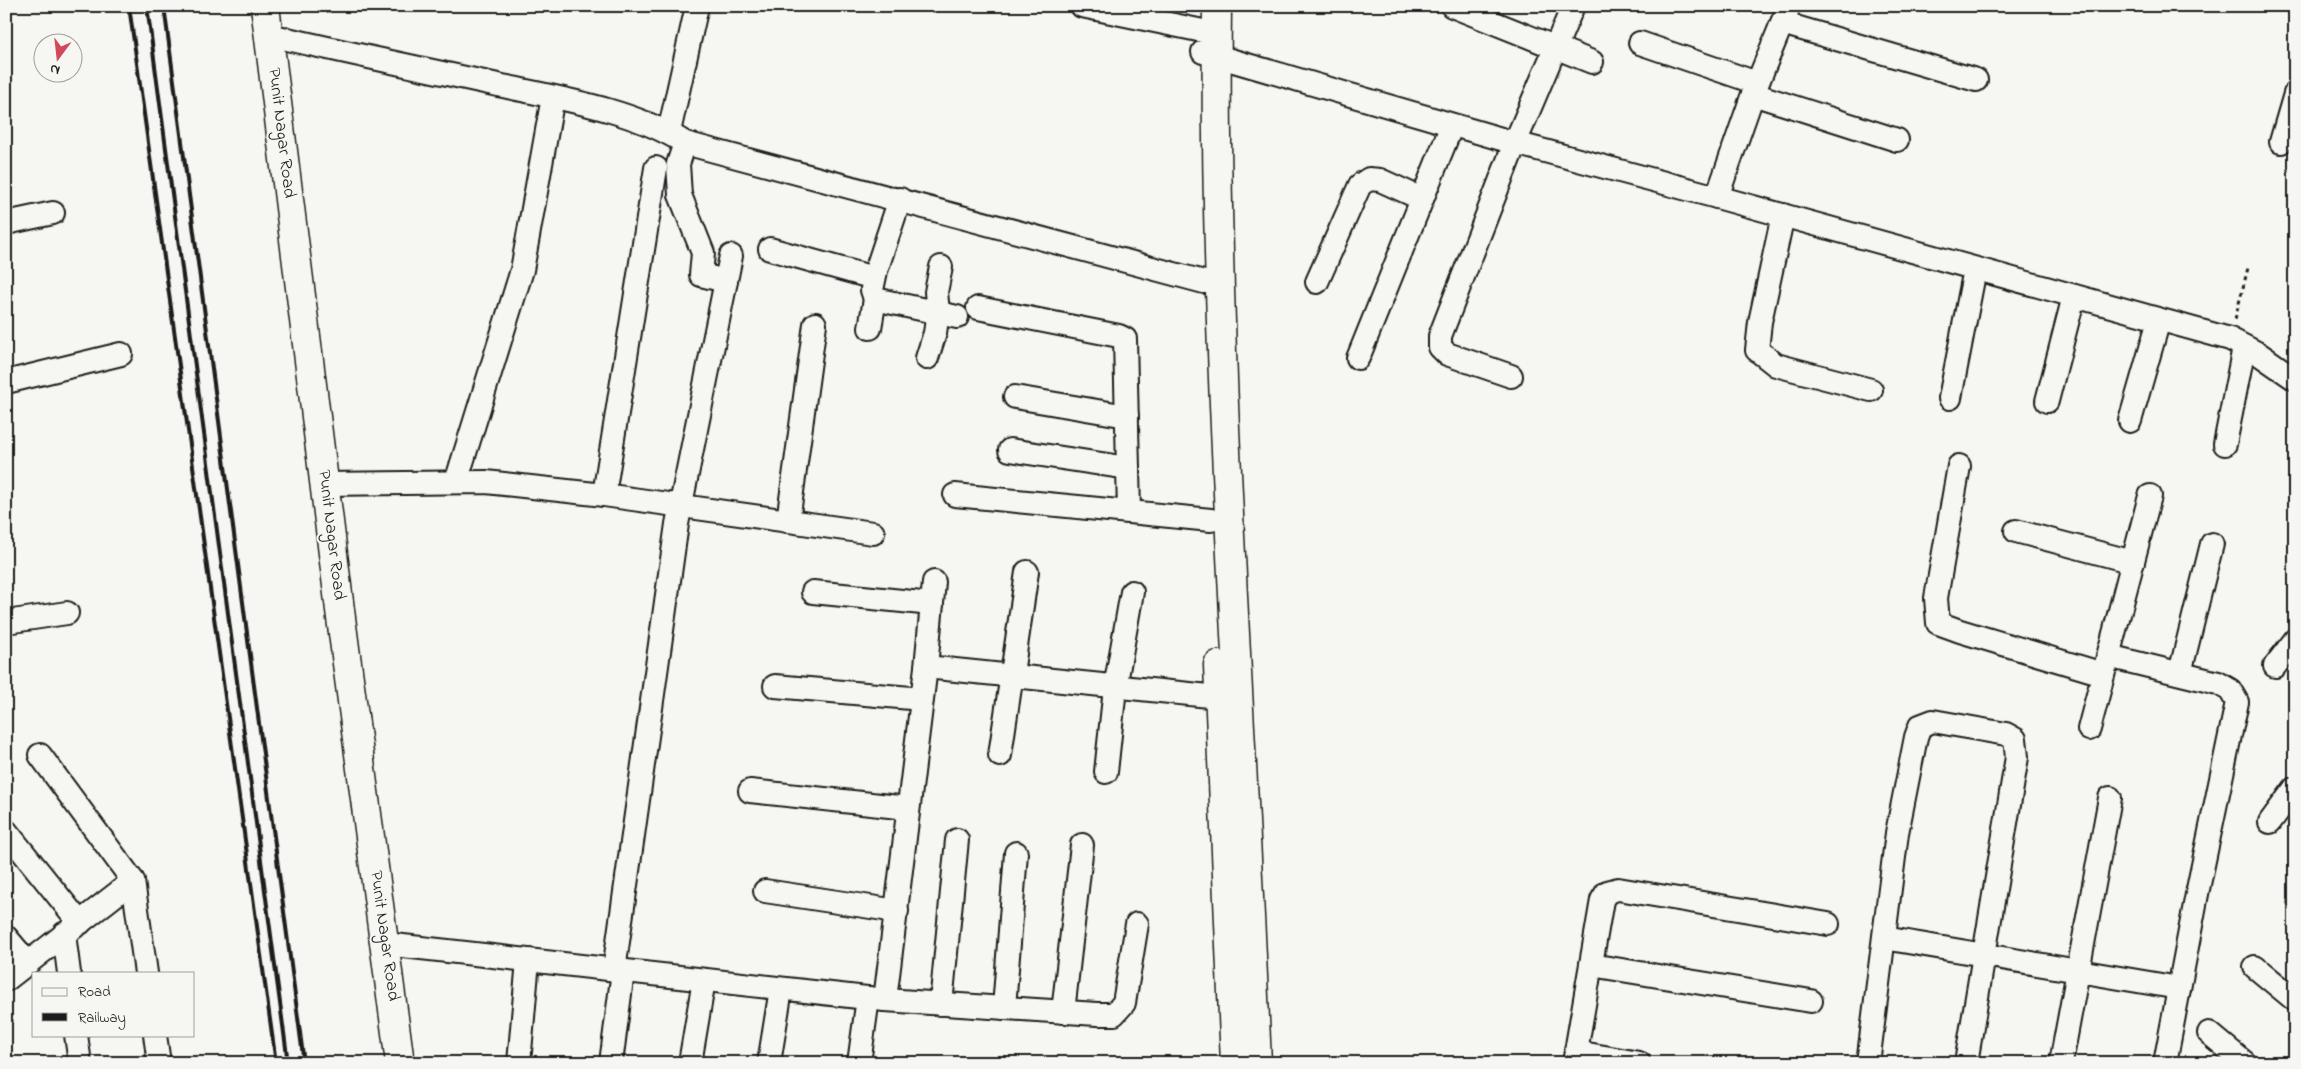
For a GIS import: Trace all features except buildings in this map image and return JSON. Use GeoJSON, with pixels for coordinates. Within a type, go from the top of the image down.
{"type":"FeatureCollection","features":[{"type":"Feature","properties":{"kind":"street","name":"Punit Nagar Road"},"geometry":{"type":"LineString","coordinates":[[266,6],[324,484],[400,1063]]}},
{"type":"Feature","properties":{"kind":"street"},"geometry":{"type":"LineString","coordinates":[[697,6],[677,138],[680,195],[703,253],[701,275],[726,281]]}},
{"type":"Feature","properties":{"kind":"street"},"geometry":{"type":"LineString","coordinates":[[1082,6],[1206,36],[1452,125],[1784,215],[2237,343],[2295,379]]}},
{"type":"Feature","properties":{"kind":"street"},"geometry":{"type":"LineString","coordinates":[[1217,6],[1206,36],[1202,188],[1212,282],[1232,595],[1257,1063]]}},
{"type":"Feature","properties":{"kind":"street"},"geometry":{"type":"LineString","coordinates":[[1452,6],[1592,62]]}},
{"type":"Feature","properties":{"kind":"street"},"geometry":{"type":"LineString","coordinates":[[1511,376],[1446,354],[1440,347],[1440,336],[1515,143],[1573,6]]}},
{"type":"Feature","properties":{"kind":"street"},"geometry":{"type":"LineString","coordinates":[[1717,197],[1755,88],[1786,14],[1976,80]]}},
{"type":"Feature","properties":{"kind":"street"},"geometry":{"type":"LineString","coordinates":[[269,35],[553,97],[640,120],[677,138],[1212,282]]}},
{"type":"Feature","properties":{"kind":"street"},"geometry":{"type":"LineString","coordinates":[[1640,43],[1755,88],[1898,140]]}},
{"type":"Feature","properties":{"kind":"street"},"geometry":{"type":"LineString","coordinates":[[2282,142],[2295,94]]}},
{"type":"Feature","properties":{"kind":"street"},"geometry":{"type":"LineString","coordinates":[[456,482],[522,270],[553,97]]}},
{"type":"Feature","properties":{"kind":"street"},"geometry":{"type":"LineString","coordinates":[[1358,358],[1452,125]]}},
{"type":"Feature","properties":{"kind":"street"},"geometry":{"type":"LineString","coordinates":[[604,495],[654,177],[679,184]]}},
{"type":"Feature","properties":{"kind":"street"},"geometry":{"type":"LineString","coordinates":[[1317,282],[1360,185],[1369,179],[1380,180],[1422,199]]}},
{"type":"Feature","properties":{"kind":"street"},"geometry":{"type":"LineString","coordinates":[[870,328],[875,288],[900,199]]}},
{"type":"Feature","properties":{"kind":"street"},"geometry":{"type":"LineString","coordinates":[[6,223],[53,213]]}},
{"type":"Feature","properties":{"kind":"street"},"geometry":{"type":"LineString","coordinates":[[1784,215],[1760,322],[1757,350],[1776,365],[1871,390]]}},
{"type":"Feature","properties":{"kind":"street"},"geometry":{"type":"LineString","coordinates":[[770,249],[947,315]]}},
{"type":"Feature","properties":{"kind":"street"},"geometry":{"type":"LineString","coordinates":[[611,1063],[618,971],[677,524],[730,256]]}},
{"type":"Feature","properties":{"kind":"street"},"geometry":{"type":"LineString","coordinates":[[941,267],[936,292],[947,315]]}},
{"type":"Feature","properties":{"kind":"street"},"geometry":{"type":"LineString","coordinates":[[1950,398],[1974,269]]}},
{"type":"Feature","properties":{"kind":"street"},"geometry":{"type":"LineString","coordinates":[[1212,282],[1211,520],[1235,1063]]}},
{"type":"Feature","properties":{"kind":"street"},"geometry":{"type":"LineString","coordinates":[[2047,401],[2074,296]]}},
{"type":"Feature","properties":{"kind":"street"},"geometry":{"type":"LineString","coordinates":[[978,308],[1119,336],[1124,339],[1129,512]]}},
{"type":"Feature","properties":{"kind":"street"},"geometry":{"type":"LineString","coordinates":[[927,358],[935,333],[947,315]]}},
{"type":"Feature","properties":{"kind":"street"},"geometry":{"type":"LineString","coordinates":[[2130,421],[2159,320]]}},
{"type":"Feature","properties":{"kind":"street"},"geometry":{"type":"LineString","coordinates":[[788,521],[815,324]]}},
{"type":"Feature","properties":{"kind":"street"},"geometry":{"type":"LineString","coordinates":[[2225,444],[2237,343]]}},
{"type":"Feature","properties":{"kind":"street"},"geometry":{"type":"LineString","coordinates":[[6,382],[121,354]]}},
{"type":"Feature","properties":{"kind":"street"},"geometry":{"type":"LineString","coordinates":[[1015,397],[1127,416]]}},
{"type":"Feature","properties":{"kind":"street"},"geometry":{"type":"LineString","coordinates":[[1010,450],[1128,468]]}},
{"type":"Feature","properties":{"kind":"street"},"geometry":{"type":"LineString","coordinates":[[1959,466],[1936,598],[1938,622],[1960,631],[2106,665],[2180,673],[2218,683],[2230,690],[2237,702],[2165,1063]]}},
{"type":"Feature","properties":{"kind":"street"},"geometry":{"type":"LineString","coordinates":[[324,484],[486,482],[604,495],[873,533]]}},
{"type":"Feature","properties":{"kind":"street"},"geometry":{"type":"LineString","coordinates":[[955,495],[1211,520]]}},
{"type":"Feature","properties":{"kind":"street"},"geometry":{"type":"LineString","coordinates":[[2089,729],[2150,496]]}},
{"type":"Feature","properties":{"kind":"street"},"geometry":{"type":"LineString","coordinates":[[2016,531],[2133,562]]}},
{"type":"Feature","properties":{"kind":"street"},"geometry":{"type":"LineString","coordinates":[[2180,673],[2212,544]]}},
{"type":"Feature","properties":{"kind":"street"},"geometry":{"type":"LineString","coordinates":[[1000,754],[1027,572]]}},
{"type":"Feature","properties":{"kind":"street"},"geometry":{"type":"LineString","coordinates":[[859,1063],[877,999],[897,911],[926,667],[934,582]]}},
{"type":"Feature","properties":{"kind":"street"},"geometry":{"type":"LineString","coordinates":[[813,592],[932,604]]}},
{"type":"Feature","properties":{"kind":"street"},"geometry":{"type":"LineString","coordinates":[[1106,772],[1116,688],[1132,592]]}},
{"type":"Feature","properties":{"kind":"street"},"geometry":{"type":"LineString","coordinates":[[6,622],[67,613]]}},
{"type":"Feature","properties":{"kind":"street"},"geometry":{"type":"LineString","coordinates":[[2275,666],[2295,640]]}},
{"type":"Feature","properties":{"kind":"street"},"geometry":{"type":"LineString","coordinates":[[926,667],[1116,688],[1219,697]]}},
{"type":"Feature","properties":{"kind":"street"},"geometry":{"type":"LineString","coordinates":[[775,686],[922,699]]}},
{"type":"Feature","properties":{"kind":"street"},"geometry":{"type":"LineString","coordinates":[[1868,1063],[1897,833],[1916,737],[1920,726],[1933,721],[2006,734],[2015,739],[2017,757],[1966,1063]]}},
{"type":"Feature","properties":{"kind":"street"},"geometry":{"type":"LineString","coordinates":[[40,755],[133,881],[146,972]]}},
{"type":"Feature","properties":{"kind":"street"},"geometry":{"type":"LineString","coordinates":[[2270,822],[2295,788]]}},
{"type":"Feature","properties":{"kind":"street"},"geometry":{"type":"LineString","coordinates":[[750,791],[908,808]]}},
{"type":"Feature","properties":{"kind":"street"},"geometry":{"type":"LineString","coordinates":[[2060,1063],[2110,798]]}},
{"type":"Feature","properties":{"kind":"street"},"geometry":{"type":"LineString","coordinates":[[6,831],[72,928],[69,972]]}},
{"type":"Feature","properties":{"kind":"street"},"geometry":{"type":"LineString","coordinates":[[941,1004],[957,840]]}},
{"type":"Feature","properties":{"kind":"street"},"geometry":{"type":"LineString","coordinates":[[1063,1012],[1082,845]]}},
{"type":"Feature","properties":{"kind":"street"},"geometry":{"type":"LineString","coordinates":[[1004,1008],[1016,853]]}},
{"type":"Feature","properties":{"kind":"street"},"geometry":{"type":"LineString","coordinates":[[6,980],[133,881]]}},
{"type":"Feature","properties":{"kind":"street"},"geometry":{"type":"LineString","coordinates":[[1639,1063],[1575,1058],[1602,900],[1607,892],[1618,889],[1828,924]]}},
{"type":"Feature","properties":{"kind":"street"},"geometry":{"type":"LineString","coordinates":[[765,891],[897,911]]}},
{"type":"Feature","properties":{"kind":"street"},"geometry":{"type":"LineString","coordinates":[[385,944],[877,999],[1114,1014],[1124,1004],[1137,924]]}},
{"type":"Feature","properties":{"kind":"street"},"geometry":{"type":"LineString","coordinates":[[6,937],[28,963]]}},
{"type":"Feature","properties":{"kind":"street"},"geometry":{"type":"LineString","coordinates":[[1884,938],[2179,988]]}},
{"type":"Feature","properties":{"kind":"street"},"geometry":{"type":"LineString","coordinates":[[518,1063],[528,960]]}},
{"type":"Feature","properties":{"kind":"street"},"geometry":{"type":"LineString","coordinates":[[1591,965],[1811,1001]]}},
{"type":"Feature","properties":{"kind":"street"},"geometry":{"type":"LineString","coordinates":[[2255,967],[2295,1000]]}},
{"type":"Feature","properties":{"kind":"street"},"geometry":{"type":"LineString","coordinates":[[690,1063],[704,980]]}},
{"type":"Feature","properties":{"kind":"street"},"geometry":{"type":"LineString","coordinates":[[770,1063],[781,989]]}},
{"type":"Feature","properties":{"kind":"street"},"geometry":{"type":"LineString","coordinates":[[2208,1033],[2245,1063]]}},
{"type":"Feature","properties":{"kind":"street"},"geometry":{"type":"LineString","coordinates":[[76,1036],[80,1063]]}},
{"type":"Feature","properties":{"kind":"street"},"geometry":{"type":"LineString","coordinates":[[155,1036],[159,1063]]}},
{"type":"Feature","properties":{"kind":"path"},"geometry":{"type":"LineString","coordinates":[[2237,343],[2248,268]]}},
{"type":"Feature","properties":{"kind":"railway"},"geometry":{"type":"LineString","coordinates":[[129,6],[276,1063]]}},
{"type":"Feature","properties":{"kind":"railway"},"geometry":{"type":"LineString","coordinates":[[147,6],[288,1063]]}},
{"type":"Feature","properties":{"kind":"railway"},"geometry":{"type":"LineString","coordinates":[[164,6],[304,1063]]}}]}
